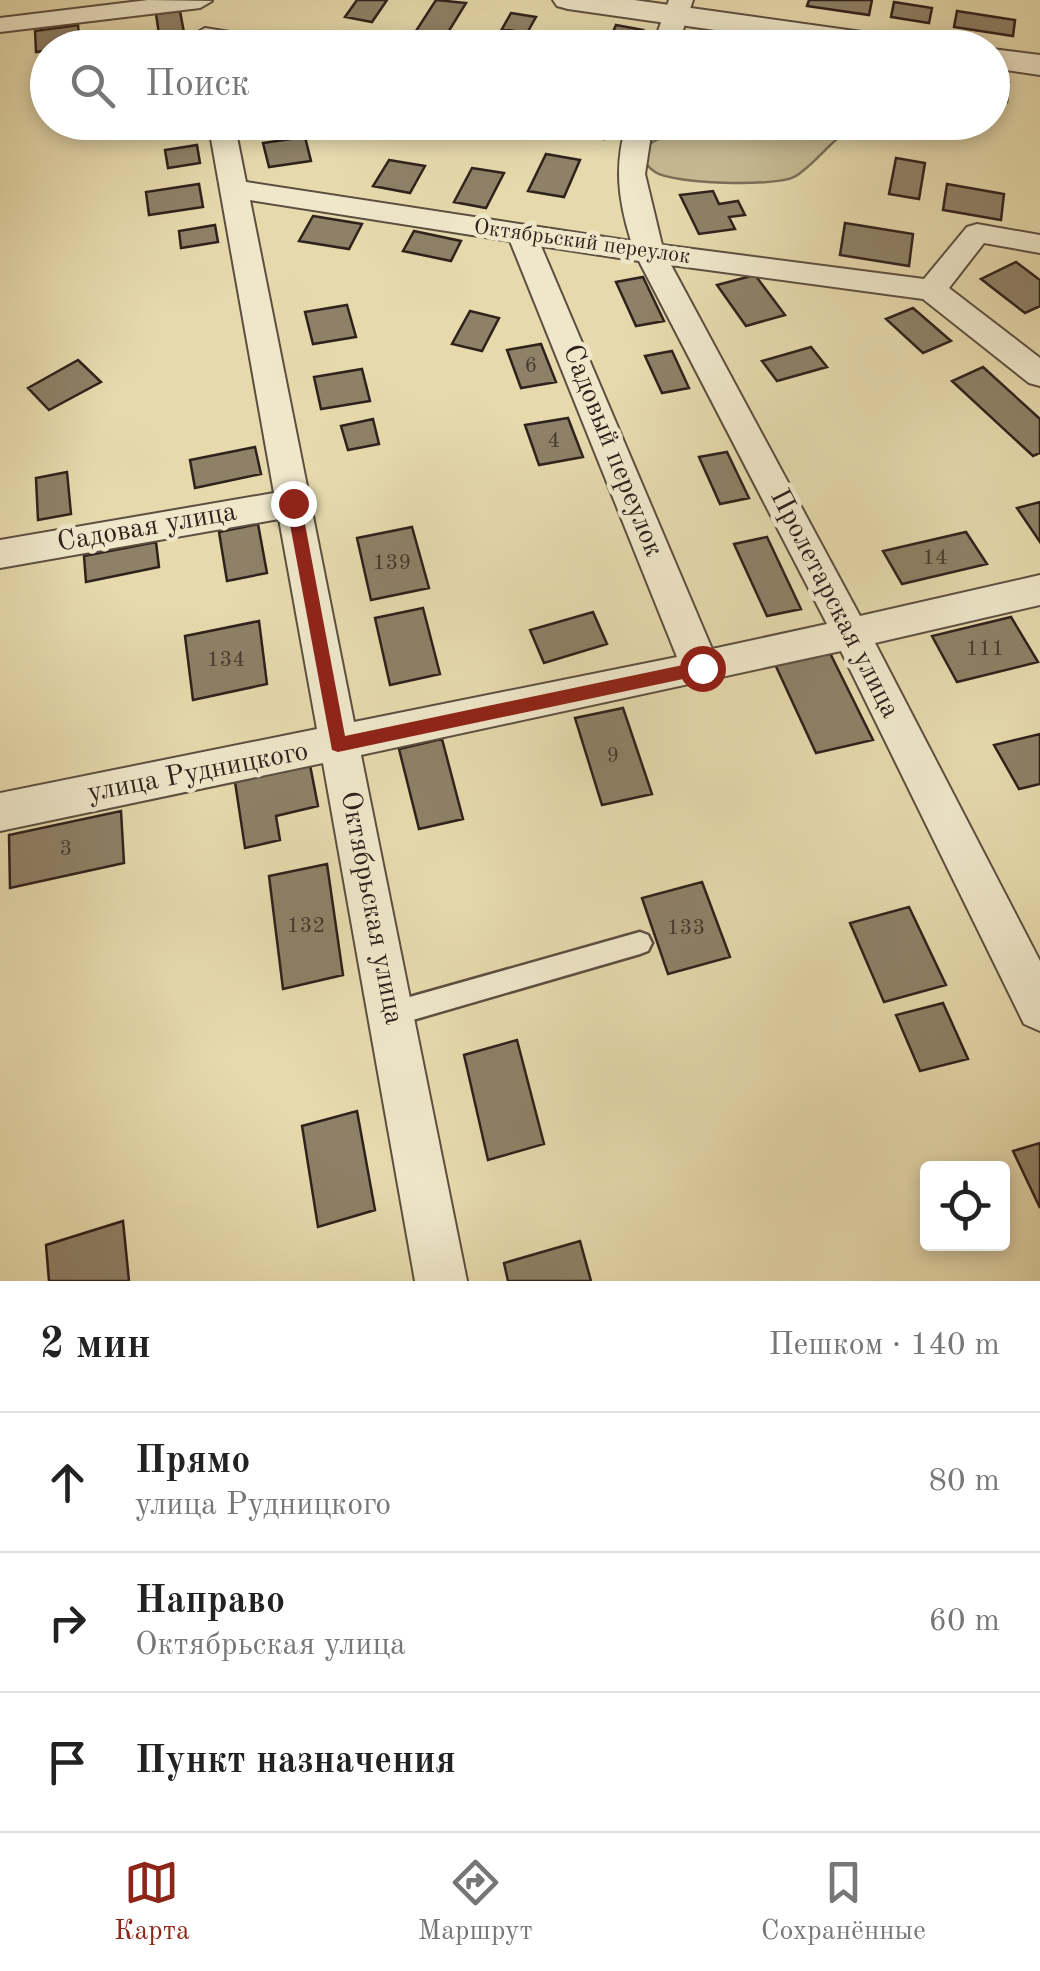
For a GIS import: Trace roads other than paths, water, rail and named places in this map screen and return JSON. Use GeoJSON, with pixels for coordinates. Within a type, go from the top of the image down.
{"type":"FeatureCollection","features":[{"type":"Feature","properties":{"kind":"street"},"geometry":{"type":"LineString","coordinates":[[0,24],[200,0],[204,30]]}},
{"type":"Feature","properties":{"kind":"street"},"geometry":{"type":"LineString","coordinates":[[568,0],[678,8],[807,30]]}},
{"type":"Feature","properties":{"kind":"street"},"geometry":{"type":"LineString","coordinates":[[1010,61],[1040,65]]}},
{"type":"Feature","properties":{"kind":"street","name":"Октябрьская улица"},"geometry":{"type":"LineString","coordinates":[[224,140],[441,1281]]}},
{"type":"Feature","properties":{"kind":"street","name":"Пролетарская улица"},"geometry":{"type":"LineString","coordinates":[[634,140],[631,198],[650,253],[852,636],[1040,1008]]}},
{"type":"Feature","properties":{"kind":"street","name":"Октябрьский переулок"},"geometry":{"type":"LineString","coordinates":[[234,189],[650,253],[931,290]]}},
{"type":"Feature","properties":{"kind":"street"},"geometry":{"type":"LineString","coordinates":[[1040,244],[977,233],[931,290],[1040,375]]}},
{"type":"Feature","properties":{"kind":"street","name":"Садовый переулок"},"geometry":{"type":"LineString","coordinates":[[522,234],[702,668]]}},
{"type":"Feature","properties":{"kind":"street","name":"Садовая улица"},"geometry":{"type":"LineString","coordinates":[[0,554],[293,503]]}},
{"type":"Feature","properties":{"kind":"street","name":"улица Рудницкого"},"geometry":{"type":"LineString","coordinates":[[0,812],[852,636],[1040,590]]}},
{"type":"Feature","properties":{"kind":"lane"},"geometry":{"type":"LineString","coordinates":[[392,1014],[640,943]]}}]}
